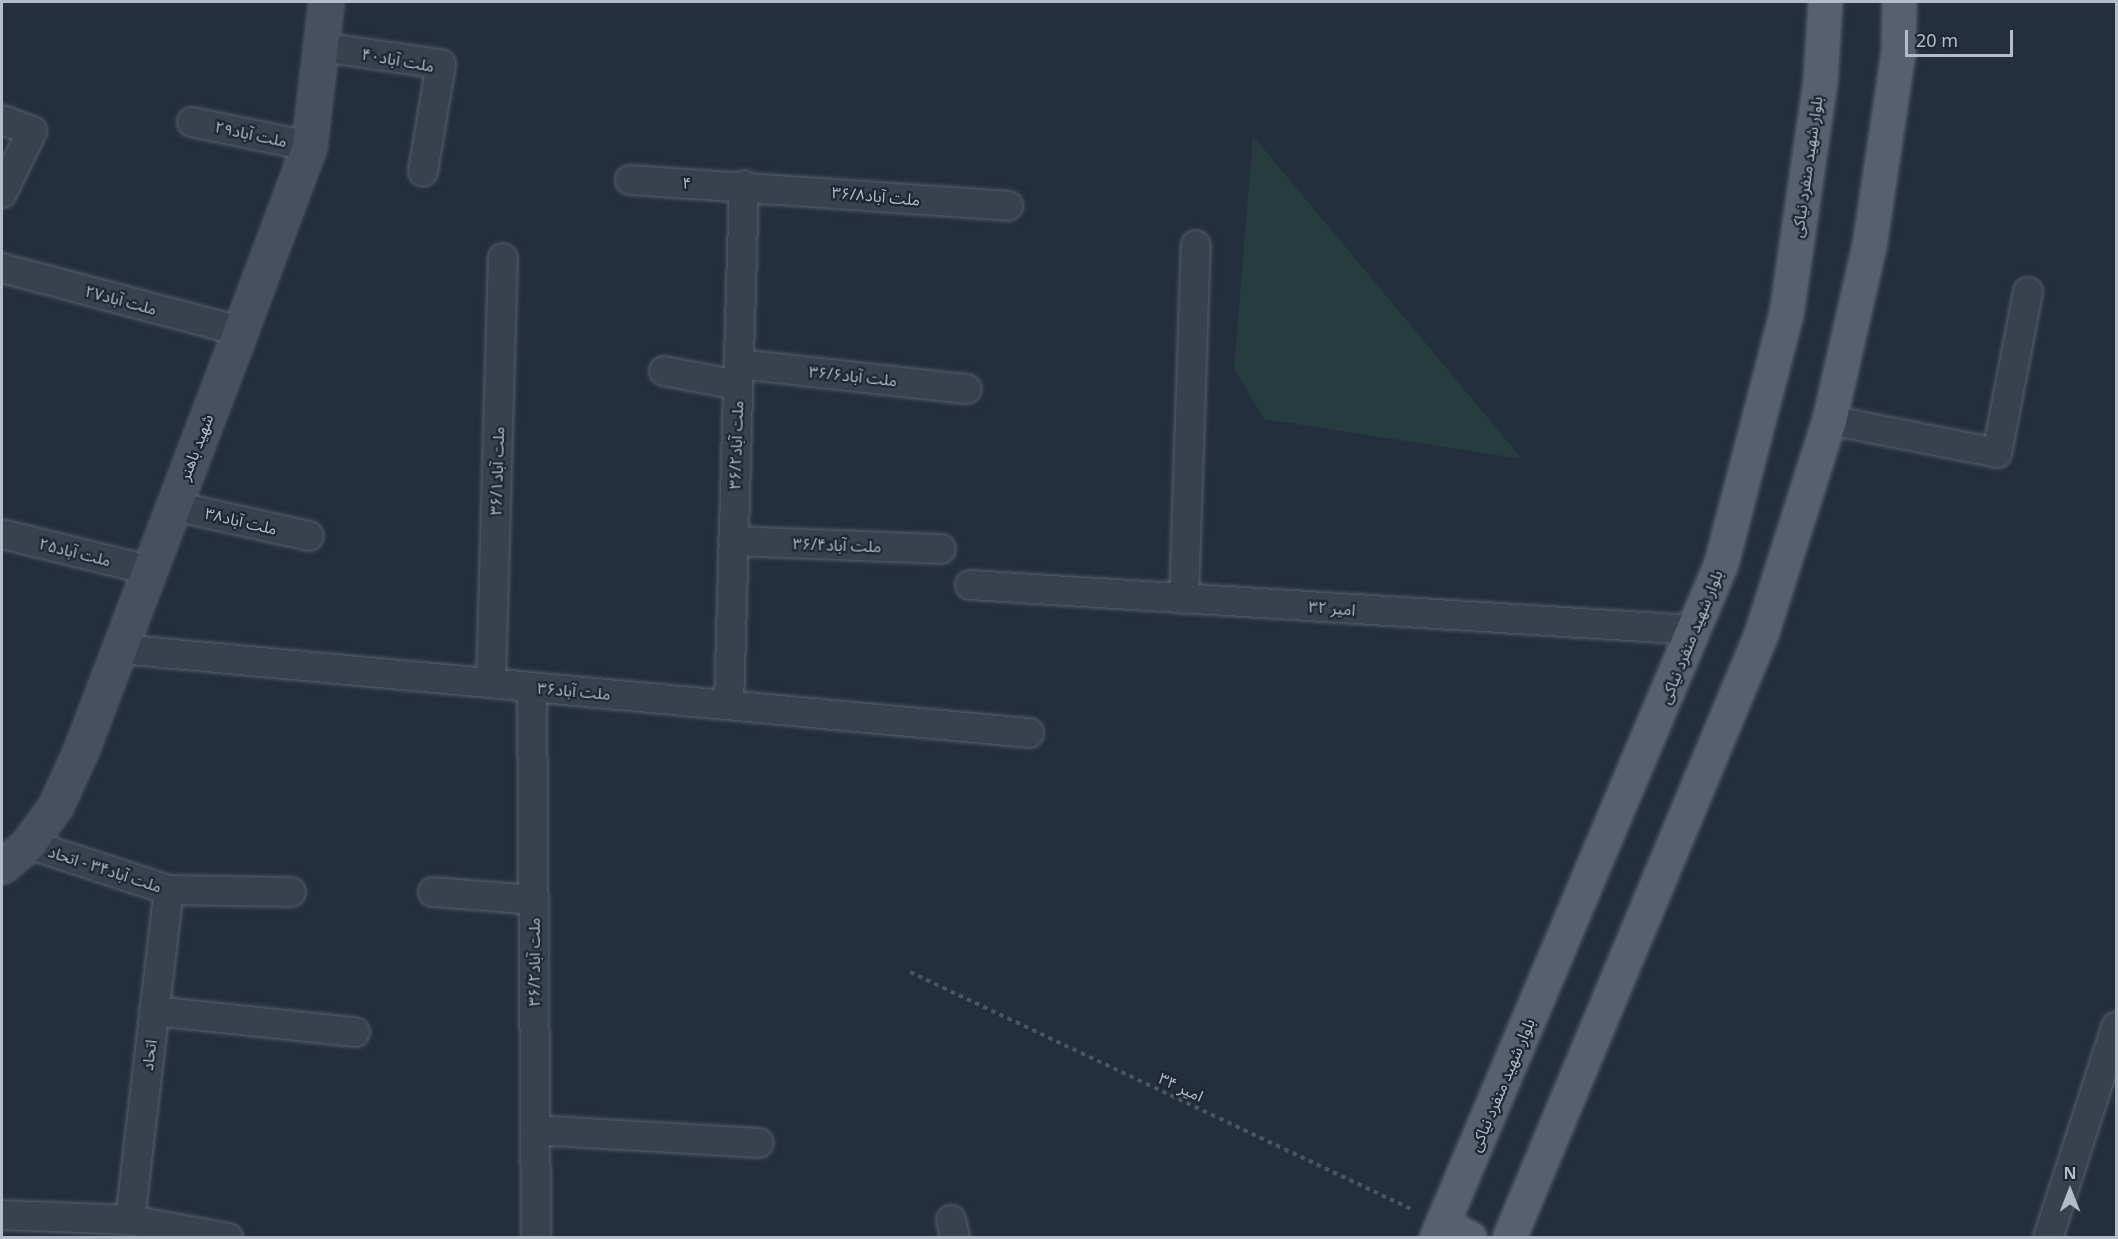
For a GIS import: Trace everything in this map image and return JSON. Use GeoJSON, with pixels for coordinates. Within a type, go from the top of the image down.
{"type":"FeatureCollection","features":[{"type":"Feature","properties":{"kind":"main road","name":"بلوار شهید منفرد نیاکی"},"geometry":{"type":"LineString","coordinates":[[1449,1233],[1721,563],[1786,314],[1820,81],[1825,2]]}},
{"type":"Feature","properties":{"kind":"main road"},"geometry":{"type":"LineString","coordinates":[[1509,1238],[1761,634],[1829,420],[1869,246],[1898,53],[1899,2]]}},
{"type":"Feature","properties":{"kind":"street","name":"شهید باهنر"},"geometry":{"type":"LineString","coordinates":[[2,866],[28,844],[56,805],[81,750],[240,331],[309,146],[326,2]]}},
{"type":"Feature","properties":{"kind":"street","name":"ملت آباد۴۰"},"geometry":{"type":"LineString","coordinates":[[321,47],[441,64],[423,172]]}},
{"type":"Feature","properties":{"kind":"street"},"geometry":{"type":"LineString","coordinates":[[2,120],[32,131],[2,193]]}},
{"type":"Feature","properties":{"kind":"street","name":"ملت آباد۲۹"},"geometry":{"type":"LineString","coordinates":[[192,122],[309,146]]}},
{"type":"Feature","properties":{"kind":"street","name":"۴"},"geometry":{"type":"LineString","coordinates":[[630,180],[744,185]]}},
{"type":"Feature","properties":{"kind":"street","name":"ملت آباد۳۶/۸"},"geometry":{"type":"LineString","coordinates":[[744,185],[1008,206]]}},
{"type":"Feature","properties":{"kind":"street","name":"ملت آباد۳۶/۲"},"geometry":{"type":"LineString","coordinates":[[729,705],[744,185]]}},
{"type":"Feature","properties":{"kind":"street"},"geometry":{"type":"LineString","coordinates":[[1184,599],[1196,245]]}},
{"type":"Feature","properties":{"kind":"street","name":"ملت آباد۳۶/۱"},"geometry":{"type":"LineString","coordinates":[[491,684],[503,258]]}},
{"type":"Feature","properties":{"kind":"street","name":"ملت آباد۲۷"},"geometry":{"type":"LineString","coordinates":[[2,268],[240,331]]}},
{"type":"Feature","properties":{"kind":"street"},"geometry":{"type":"LineString","coordinates":[[1829,420],[1997,453],[2028,292]]}},
{"type":"Feature","properties":{"kind":"street","name":"ملت آباد۳۶/۶"},"geometry":{"type":"LineString","coordinates":[[664,371],[967,389]]}},
{"type":"Feature","properties":{"kind":"street","name":"ملت آباد۳۸"},"geometry":{"type":"LineString","coordinates":[[174,506],[309,536]]}},
{"type":"Feature","properties":{"kind":"street","name":"ملت آباد۲۵"},"geometry":{"type":"LineString","coordinates":[[2,534],[150,570]]}},
{"type":"Feature","properties":{"kind":"street","name":"ملت آباد۳۶/۴"},"geometry":{"type":"LineString","coordinates":[[733,541],[941,549]]}},
{"type":"Feature","properties":{"kind":"street","name":"امیر ۳۲"},"geometry":{"type":"LineString","coordinates":[[970,585],[1695,630]]}},
{"type":"Feature","properties":{"kind":"street","name":"ملت آباد۳۶"},"geometry":{"type":"LineString","coordinates":[[120,649],[1029,733]]}},
{"type":"Feature","properties":{"kind":"street","name":"ملت آباد۳۶/۲"},"geometry":{"type":"LineString","coordinates":[[532,687],[536,1238]]}},
{"type":"Feature","properties":{"kind":"street","name":"ملت آباد۳۴ - اتحاد"},"geometry":{"type":"LineString","coordinates":[[28,844],[169,890],[291,892]]}},
{"type":"Feature","properties":{"kind":"street","name":"اتحاد"},"geometry":{"type":"LineString","coordinates":[[130,1220],[169,890]]}},
{"type":"Feature","properties":{"kind":"street"},"geometry":{"type":"LineString","coordinates":[[433,892],[534,900]]}},
{"type":"Feature","properties":{"kind":"street"},"geometry":{"type":"LineString","coordinates":[[154,1011],[355,1032]]}},
{"type":"Feature","properties":{"kind":"street"},"geometry":{"type":"LineString","coordinates":[[2048,1238],[2116,1027]]}},
{"type":"Feature","properties":{"kind":"street"},"geometry":{"type":"LineString","coordinates":[[535,1130],[759,1143]]}},
{"type":"Feature","properties":{"kind":"street"},"geometry":{"type":"LineString","coordinates":[[2,1215],[130,1220],[228,1238]]}},
{"type":"Feature","properties":{"kind":"path","name":"امیر ۳۴"},"geometry":{"type":"LineString","coordinates":[[910,972],[1449,1233]]}},
{"type":"Feature","properties":{"kind":"green space"},"geometry":{"type":"Polygon","coordinates":[[[1253,136],[1522,459],[1264,419],[1234,369],[1253,136]]]}}]}
